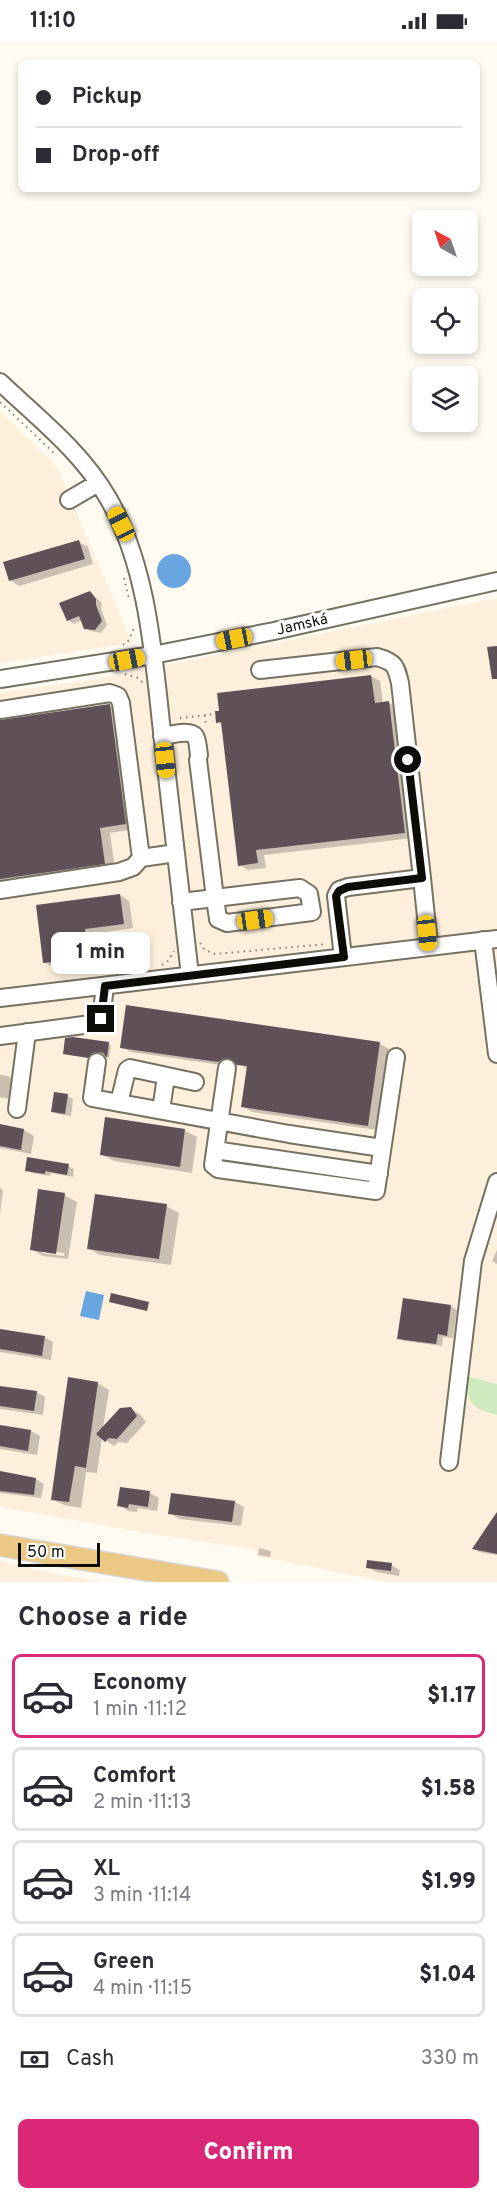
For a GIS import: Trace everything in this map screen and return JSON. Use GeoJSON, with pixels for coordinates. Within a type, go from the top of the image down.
{"type":"FeatureCollection","features":[{"type":"Feature","properties":{"kind":"main road"},"geometry":{"type":"LineString","coordinates":[[0,1545],[177,1578],[218,1582]]}},
{"type":"Feature","properties":{"kind":"street"},"geometry":{"type":"LineString","coordinates":[[0,382],[69,447],[98,483],[121,524],[137,571],[153,655],[190,975]]}},
{"type":"Feature","properties":{"kind":"street"},"geometry":{"type":"LineString","coordinates":[[69,500],[98,483]]}},
{"type":"Feature","properties":{"kind":"street","name":"Jamská"},"geometry":{"type":"LineString","coordinates":[[0,679],[153,655],[497,581]]}},
{"type":"Feature","properties":{"kind":"street"},"geometry":{"type":"LineString","coordinates":[[260,670],[377,657],[389,660],[396,667],[400,683],[429,946]]}},
{"type":"Feature","properties":{"kind":"street"},"geometry":{"type":"LineString","coordinates":[[0,710],[110,693],[118,696],[122,703],[141,858]]}},
{"type":"Feature","properties":{"kind":"street"},"geometry":{"type":"LineString","coordinates":[[162,736],[189,733],[196,737],[215,898],[218,919],[227,923],[312,912],[309,894],[300,888],[215,898],[181,902]]}},
{"type":"Feature","properties":{"kind":"street"},"geometry":{"type":"LineString","coordinates":[[0,890],[119,872],[133,867],[141,858],[176,853]]}},
{"type":"Feature","properties":{"kind":"street"},"geometry":{"type":"LineString","coordinates":[[344,957],[336,896],[339,891],[348,887],[422,878]]}},
{"type":"Feature","properties":{"kind":"street"},"geometry":{"type":"LineString","coordinates":[[0,998],[490,939],[497,1054]]}},
{"type":"Feature","properties":{"kind":"street"},"geometry":{"type":"LineString","coordinates":[[0,1036],[91,1024],[101,1019],[105,986]]}},
{"type":"Feature","properties":{"kind":"street"},"geometry":{"type":"LineString","coordinates":[[17,1109],[27,1032]]}},
{"type":"Feature","properties":{"kind":"street"},"geometry":{"type":"LineString","coordinates":[[227,1068],[213,1164],[218,1169],[376,1191],[396,1057]]}},
{"type":"Feature","properties":{"kind":"street"},"geometry":{"type":"LineString","coordinates":[[97,1062],[92,1098],[289,1134],[382,1148]]}},
{"type":"Feature","properties":{"kind":"street"},"geometry":{"type":"LineString","coordinates":[[119,1103],[127,1070],[130,1068],[195,1082]]}},
{"type":"Feature","properties":{"kind":"street"},"geometry":{"type":"LineString","coordinates":[[161,1110],[166,1077]]}},
{"type":"Feature","properties":{"kind":"street"},"geometry":{"type":"LineString","coordinates":[[282,1177],[289,1134]]}},
{"type":"Feature","properties":{"kind":"street"},"geometry":{"type":"LineString","coordinates":[[215,1150],[378,1174]]}},
{"type":"Feature","properties":{"kind":"street"},"geometry":{"type":"LineString","coordinates":[[449,1462],[473,1261],[497,1182]]}},
{"type":"Feature","properties":{"kind":"path"},"geometry":{"type":"LineString","coordinates":[[0,402],[60,458]]}},
{"type":"Feature","properties":{"kind":"path"},"geometry":{"type":"LineString","coordinates":[[122,570],[130,603]]}},
{"type":"Feature","properties":{"kind":"path"},"geometry":{"type":"LineString","coordinates":[[117,647],[129,640],[135,624]]}},
{"type":"Feature","properties":{"kind":"path"},"geometry":{"type":"LineString","coordinates":[[171,719],[215,714]]}},
{"type":"Feature","properties":{"kind":"path"},"geometry":{"type":"LineString","coordinates":[[205,715],[206,729]]}},
{"type":"Feature","properties":{"kind":"path"},"geometry":{"type":"LineString","coordinates":[[157,968],[171,958],[175,944]]}},
{"type":"Feature","properties":{"kind":"shaded area"},"geometry":{"type":"Polygon","coordinates":[[[0,411],[57,467],[132,643],[0,663],[0,411]]]}},
{"type":"Feature","properties":{"kind":"shaded area"},"geometry":{"type":"Polygon","coordinates":[[[497,598],[497,1384],[470,1377],[466,1382],[466,1393],[482,1411],[497,1415],[497,1582],[387,1582],[257,1556],[257,1550],[0,1507],[0,693],[108,677],[497,598]]]}},
{"type":"Feature","properties":{"kind":"shaded area"},"geometry":{"type":"Polygon","coordinates":[[[0,1561],[29,1566],[31,1569],[101,1582],[0,1582],[0,1561]]]}},
{"type":"Feature","properties":{"kind":"green space"},"geometry":{"type":"Polygon","coordinates":[[[470,1377],[497,1384],[497,1415],[483,1411],[471,1401],[466,1382],[470,1377]]]}},
{"type":"Feature","properties":{"kind":"water"},"geometry":{"type":"Polygon","coordinates":[[[174,554],[186,559],[191,571],[186,583],[174,588],[162,583],[157,571],[162,559],[174,554]]]}},
{"type":"Feature","properties":{"kind":"water"},"geometry":{"type":"Polygon","coordinates":[[[86,1291],[104,1295],[99,1320],[80,1316],[86,1291]]]}},
{"type":"Feature","properties":{"kind":"building"},"geometry":{"type":"Polygon","coordinates":[[[79,540],[85,559],[9,581],[3,562],[79,540]]]}},
{"type":"Feature","properties":{"kind":"building"},"geometry":{"type":"Polygon","coordinates":[[[90,591],[96,599],[102,621],[95,630],[84,629],[79,616],[67,621],[59,603],[90,591]]]}},
{"type":"Feature","properties":{"kind":"building"},"geometry":{"type":"Polygon","coordinates":[[[497,646],[497,679],[492,679],[487,647],[497,646]]]}},
{"type":"Feature","properties":{"kind":"building"},"geometry":{"type":"Polygon","coordinates":[[[371,675],[375,703],[389,701],[405,833],[256,850],[258,863],[238,866],[221,722],[216,723],[215,711],[219,711],[217,693],[371,675]]]}},
{"type":"Feature","properties":{"kind":"building"},"geometry":{"type":"Polygon","coordinates":[[[110,704],[126,824],[100,828],[105,864],[0,879],[0,720],[110,704]]]}},
{"type":"Feature","properties":{"kind":"building"},"geometry":{"type":"Polygon","coordinates":[[[120,894],[124,924],[85,929],[88,958],[43,963],[36,905],[120,894]]]}},
{"type":"Feature","properties":{"kind":"building"},"geometry":{"type":"Polygon","coordinates":[[[126,1005],[380,1042],[368,1126],[241,1107],[247,1066],[237,1065],[229,1058],[218,1062],[120,1048],[126,1005]]]}},
{"type":"Feature","properties":{"kind":"building"},"geometry":{"type":"Polygon","coordinates":[[[65,1038],[109,1042],[107,1058],[103,1053],[98,1052],[88,1058],[63,1054],[65,1038]]]}},
{"type":"Feature","properties":{"kind":"building"},"geometry":{"type":"Polygon","coordinates":[[[54,1092],[68,1094],[65,1114],[51,1112],[54,1092]]]}},
{"type":"Feature","properties":{"kind":"building"},"geometry":{"type":"Polygon","coordinates":[[[105,1117],[185,1129],[180,1167],[100,1155],[105,1117]]]}},
{"type":"Feature","properties":{"kind":"building"},"geometry":{"type":"Polygon","coordinates":[[[0,1124],[24,1129],[21,1150],[0,1146],[0,1124]]]}},
{"type":"Feature","properties":{"kind":"building"},"geometry":{"type":"Polygon","coordinates":[[[27,1157],[69,1164],[67,1175],[45,1171],[45,1174],[25,1171],[27,1157]]]}},
{"type":"Feature","properties":{"kind":"building"},"geometry":{"type":"Polygon","coordinates":[[[38,1189],[65,1193],[56,1254],[30,1250],[38,1189]]]}},
{"type":"Feature","properties":{"kind":"building"},"geometry":{"type":"Polygon","coordinates":[[[95,1194],[167,1204],[159,1259],[87,1249],[95,1194]]]}},
{"type":"Feature","properties":{"kind":"building"},"geometry":{"type":"Polygon","coordinates":[[[111,1293],[149,1302],[147,1311],[109,1302],[111,1293]]]}},
{"type":"Feature","properties":{"kind":"building"},"geometry":{"type":"Polygon","coordinates":[[[403,1298],[451,1305],[447,1336],[438,1334],[436,1344],[397,1339],[403,1298]]]}},
{"type":"Feature","properties":{"kind":"building"},"geometry":{"type":"Polygon","coordinates":[[[0,1329],[45,1336],[42,1356],[0,1349],[0,1329]]]}},
{"type":"Feature","properties":{"kind":"building"},"geometry":{"type":"Polygon","coordinates":[[[68,1377],[98,1382],[86,1468],[75,1466],[69,1502],[51,1500],[68,1377]]]}},
{"type":"Feature","properties":{"kind":"building"},"geometry":{"type":"Polygon","coordinates":[[[0,1386],[37,1391],[34,1411],[0,1406],[0,1386]]]}},
{"type":"Feature","properties":{"kind":"building"},"geometry":{"type":"Polygon","coordinates":[[[131,1407],[137,1416],[117,1439],[109,1438],[105,1442],[96,1434],[120,1408],[131,1407]]]}},
{"type":"Feature","properties":{"kind":"building"},"geometry":{"type":"Polygon","coordinates":[[[0,1425],[31,1430],[28,1451],[0,1446],[0,1425]]]}},
{"type":"Feature","properties":{"kind":"building"},"geometry":{"type":"Polygon","coordinates":[[[0,1471],[36,1478],[34,1495],[0,1491],[0,1471]]]}},
{"type":"Feature","properties":{"kind":"building"},"geometry":{"type":"Polygon","coordinates":[[[120,1487],[150,1491],[148,1507],[129,1504],[128,1508],[117,1506],[120,1487]]]}},
{"type":"Feature","properties":{"kind":"building"},"geometry":{"type":"Polygon","coordinates":[[[171,1493],[235,1501],[232,1522],[168,1514],[171,1493]]]}},
{"type":"Feature","properties":{"kind":"building"},"geometry":{"type":"Polygon","coordinates":[[[497,1512],[497,1554],[472,1549],[486,1528],[497,1512]]]}},
{"type":"Feature","properties":{"kind":"building"},"geometry":{"type":"Polygon","coordinates":[[[367,1560],[392,1563],[391,1571],[366,1568],[367,1560]]]}},
{"type":"Feature","properties":{"kind":"route"},"geometry":{"type":"LineString","coordinates":[[101,1019],[105,986],[344,957],[337,893],[348,887],[422,878],[408,760]]}}]}
